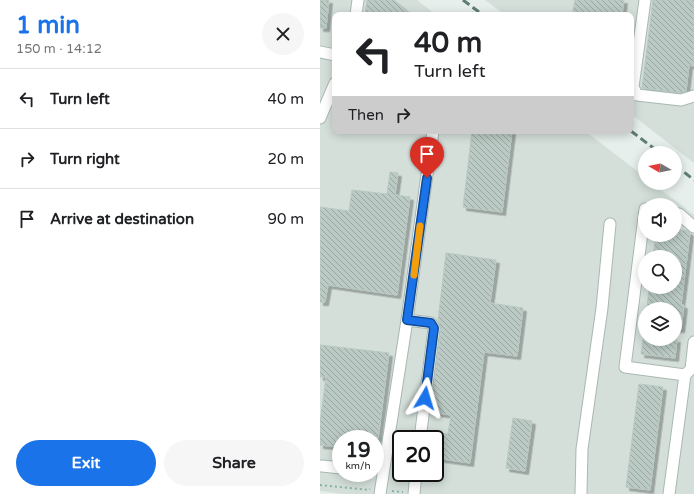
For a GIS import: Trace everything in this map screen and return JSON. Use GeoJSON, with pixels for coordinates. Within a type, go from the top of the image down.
{"type":"FeatureCollection","features":[{"type":"Feature","properties":{"kind":"lane"},"geometry":{"type":"LineString","coordinates":[[356,12],[358,0]]}},
{"type":"Feature","properties":{"kind":"lane"},"geometry":{"type":"LineString","coordinates":[[634,80],[645,0]]}},
{"type":"Feature","properties":{"kind":"lane"},"geometry":{"type":"LineString","coordinates":[[320,52],[332,54]]}},
{"type":"Feature","properties":{"kind":"lane"},"geometry":{"type":"LineString","coordinates":[[634,89],[637,94],[681,100],[694,96]]}},
{"type":"Feature","properties":{"kind":"lane"},"geometry":{"type":"LineString","coordinates":[[320,118],[332,90]]}},
{"type":"Feature","properties":{"kind":"lane"},"geometry":{"type":"LineString","coordinates":[[384,445],[407,320],[433,134]]}},
{"type":"Feature","properties":{"kind":"lane"},"geometry":{"type":"LineString","coordinates":[[682,217],[694,227]]}},
{"type":"Feature","properties":{"kind":"lane"},"geometry":{"type":"LineString","coordinates":[[581,494],[582,449],[602,308],[610,224]]}},
{"type":"Feature","properties":{"kind":"lane"},"geometry":{"type":"LineString","coordinates":[[641,242],[625,367],[685,375]]}},
{"type":"Feature","properties":{"kind":"lane"},"geometry":{"type":"LineString","coordinates":[[407,320],[431,323],[434,328],[421,430]]}},
{"type":"Feature","properties":{"kind":"lane"},"geometry":{"type":"LineString","coordinates":[[669,494],[685,375],[691,369],[694,342]]}},
{"type":"Feature","properties":{"kind":"lane"},"geometry":{"type":"LineString","coordinates":[[322,466],[332,467]]}},
{"type":"Feature","properties":{"kind":"lane"},"geometry":{"type":"LineString","coordinates":[[380,482],[381,492]]}},
{"type":"Feature","properties":{"kind":"lane"},"geometry":{"type":"LineString","coordinates":[[414,494],[415,482]]}},
{"type":"Feature","properties":{"kind":"path"},"geometry":{"type":"LineString","coordinates":[[320,484],[369,490],[371,488],[381,492],[414,494]]}},
{"type":"Feature","properties":{"kind":"shaded area"},"geometry":{"type":"Polygon","coordinates":[[[320,0],[417,0],[432,12],[332,12],[332,134],[589,134],[638,172],[638,190],[661,190],[672,198],[638,198],[638,242],[682,242],[682,206],[694,215],[694,494],[344,494],[320,491],[320,0]]]}},
{"type":"Feature","properties":{"kind":"shaded area"},"geometry":{"type":"Polygon","coordinates":[[[485,0],[694,0],[694,163],[682,154],[682,146],[672,146],[634,116],[634,12],[501,12],[485,0]]]}},
{"type":"Feature","properties":{"kind":"building"},"geometry":{"type":"Polygon","coordinates":[[[320,0],[329,0],[326,28],[320,28],[320,0]]]}},
{"type":"Feature","properties":{"kind":"building"},"geometry":{"type":"Polygon","coordinates":[[[367,0],[394,0],[409,12],[365,12],[367,0]]]}},
{"type":"Feature","properties":{"kind":"building"},"geometry":{"type":"Polygon","coordinates":[[[575,0],[624,0],[622,12],[573,12],[575,0]]]}},
{"type":"Feature","properties":{"kind":"building"},"geometry":{"type":"Polygon","coordinates":[[[653,0],[694,0],[694,66],[689,65],[686,91],[680,93],[642,88],[653,0]]]}},
{"type":"Feature","properties":{"kind":"building"},"geometry":{"type":"Polygon","coordinates":[[[472,134],[512,134],[502,212],[463,207],[472,134]]]}},
{"type":"Feature","properties":{"kind":"building"},"geometry":{"type":"Polygon","coordinates":[[[390,172],[398,173],[395,195],[410,197],[397,295],[328,285],[325,302],[320,302],[320,207],[349,211],[352,190],[387,194],[390,172]]]}},
{"type":"Feature","properties":{"kind":"building"},"geometry":{"type":"Polygon","coordinates":[[[682,230],[690,233],[681,302],[648,302],[648,294],[682,294],[682,250],[654,250],[655,242],[682,242],[682,230]]]}},
{"type":"Feature","properties":{"kind":"building"},"geometry":{"type":"Polygon","coordinates":[[[446,253],[496,260],[490,303],[523,308],[517,356],[484,352],[470,463],[444,459],[444,434],[448,434],[451,415],[430,412],[441,329],[438,320],[446,253]]]}},
{"type":"Feature","properties":{"kind":"building"},"geometry":{"type":"Polygon","coordinates":[[[682,305],[684,305],[682,321],[682,305]]]}},
{"type":"Feature","properties":{"kind":"building"},"geometry":{"type":"Polygon","coordinates":[[[320,345],[389,353],[379,430],[332,430],[332,446],[320,445],[320,423],[326,377],[320,377],[320,345]]]}},
{"type":"Feature","properties":{"kind":"building"},"geometry":{"type":"Polygon","coordinates":[[[642,346],[676,346],[675,358],[641,354],[642,346]]]}},
{"type":"Feature","properties":{"kind":"building"},"geometry":{"type":"Polygon","coordinates":[[[639,384],[663,387],[650,490],[626,487],[639,384]]]}},
{"type":"Feature","properties":{"kind":"building"},"geometry":{"type":"Polygon","coordinates":[[[513,418],[532,421],[525,471],[506,468],[513,418]]]}},
{"type":"Feature","properties":{"kind":"railway"},"geometry":{"type":"LineString","coordinates":[[463,0],[479,12]]}},
{"type":"Feature","properties":{"kind":"railway"},"geometry":{"type":"LineString","coordinates":[[634,133],[651,146]]}},
{"type":"Feature","properties":{"kind":"railway"},"geometry":{"type":"LineString","coordinates":[[682,171],[694,180]]}},
{"type":"Feature","properties":{"kind":"slow traffic"},"geometry":{"type":"LineString","coordinates":[[414,275],[420,226]]}},
{"type":"Feature","properties":{"kind":"route"},"geometry":{"type":"LineString","coordinates":[[425,398],[434,328],[431,323],[407,320],[427,178]]}}]}
